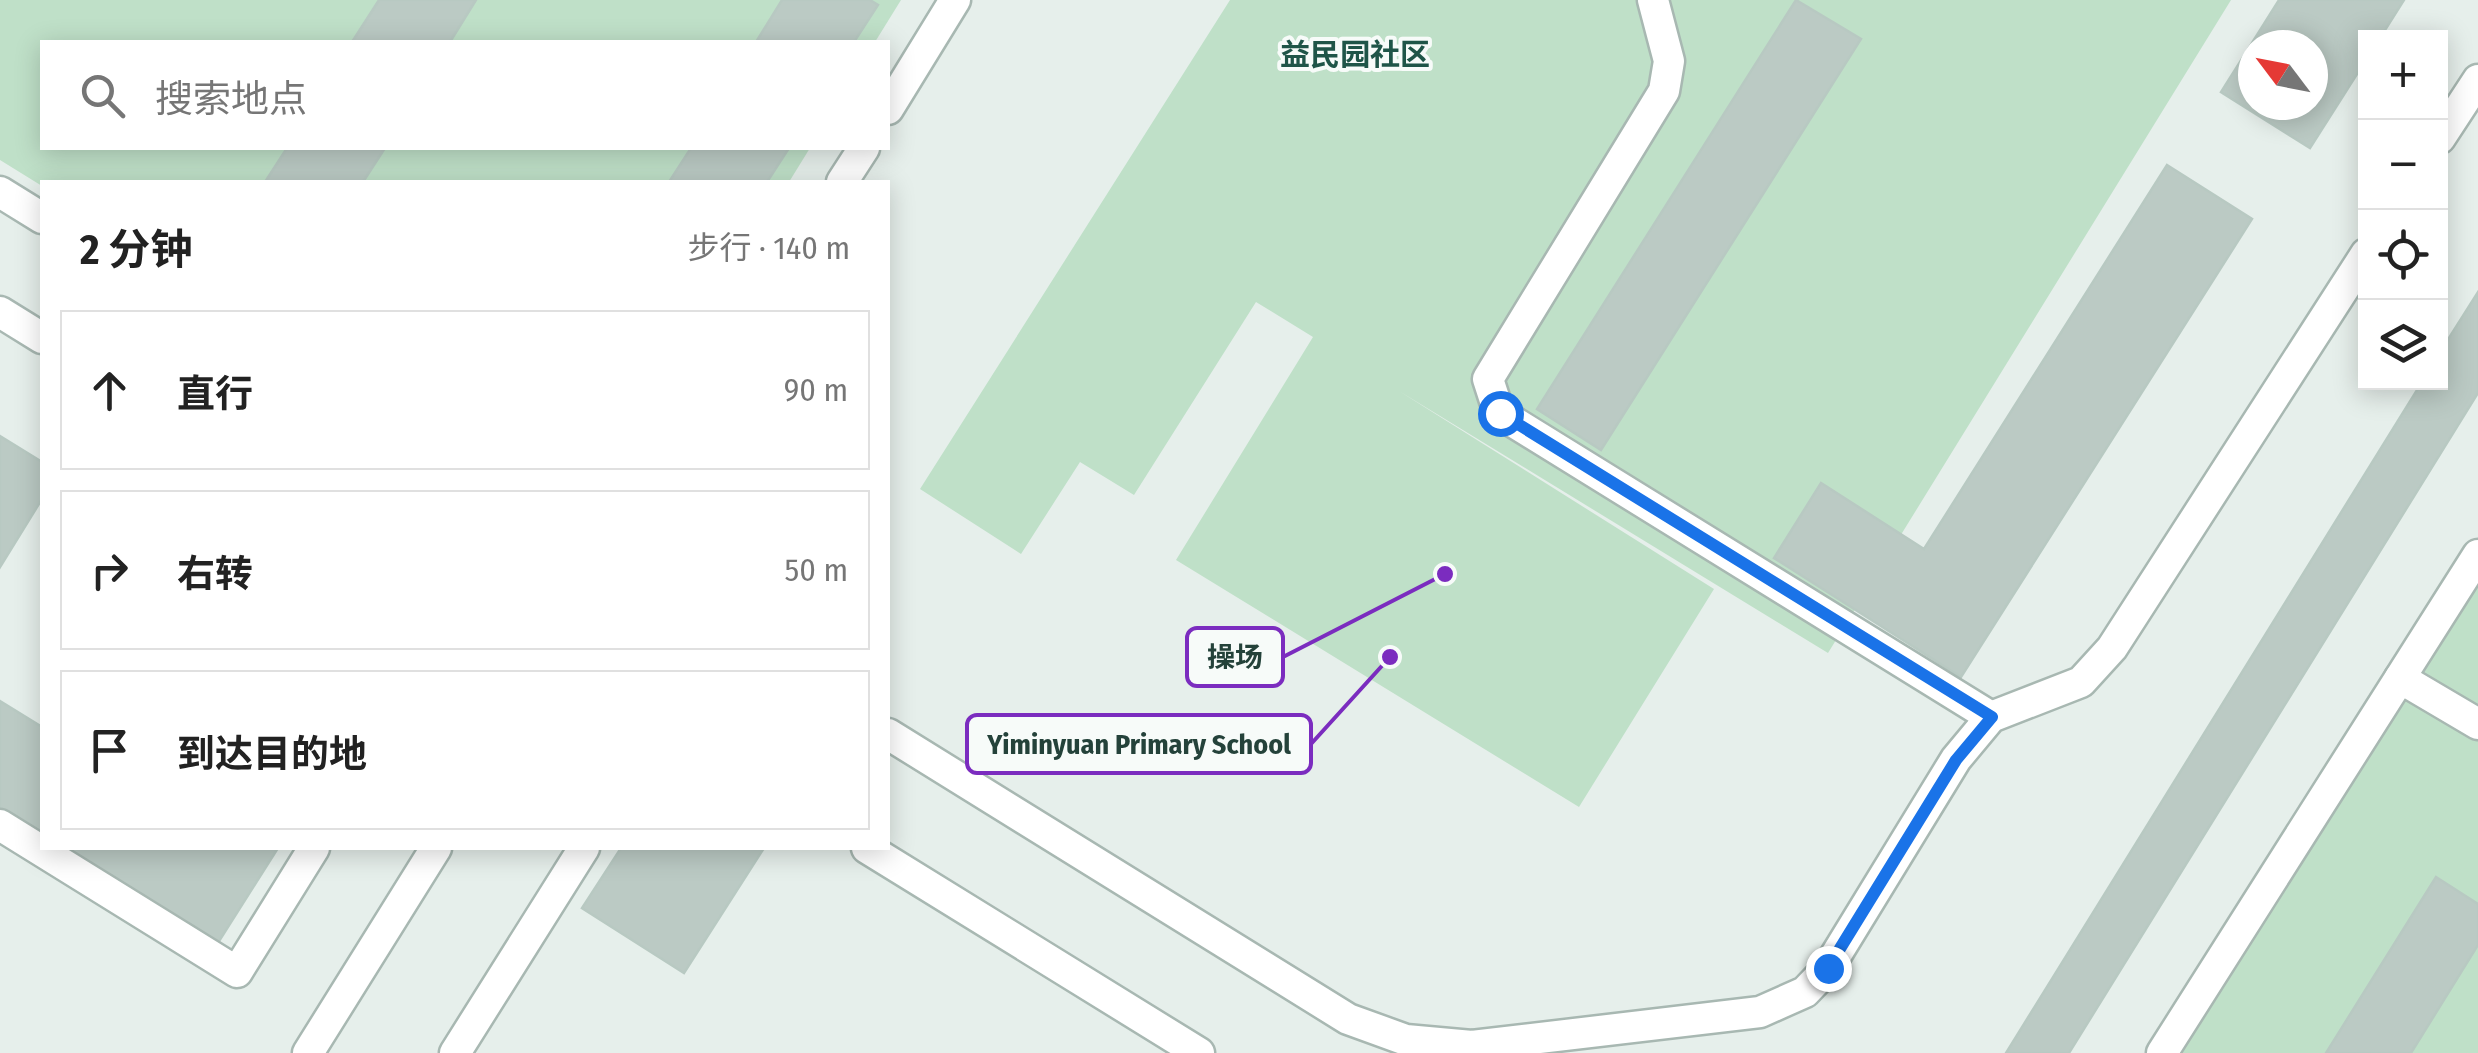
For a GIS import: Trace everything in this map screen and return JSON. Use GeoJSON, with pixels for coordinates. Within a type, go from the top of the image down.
{"type":"FeatureCollection","features":[{"type":"Feature","properties":{"kind":"street"},"geometry":{"type":"LineString","coordinates":[[890,106],[955,0]]}},
{"type":"Feature","properties":{"kind":"street"},"geometry":{"type":"LineString","coordinates":[[1653,0],[1670,61],[1664,91],[1488,379],[1500,413],[1992,717]]}},
{"type":"Feature","properties":{"kind":"street"},"geometry":{"type":"LineString","coordinates":[[2448,126],[2478,80]]}},
{"type":"Feature","properties":{"kind":"street"},"geometry":{"type":"LineString","coordinates":[[843,180],[863,150]]}},
{"type":"Feature","properties":{"kind":"street"},"geometry":{"type":"LineString","coordinates":[[0,192],[40,217]]}},
{"type":"Feature","properties":{"kind":"street"},"geometry":{"type":"LineString","coordinates":[[890,735],[1348,1019],[1406,1040],[1472,1046],[1760,1012],[1805,992],[1828,968],[1956,760],[1992,717],[2081,682],[2112,648],[2358,266]]}},
{"type":"Feature","properties":{"kind":"street"},"geometry":{"type":"LineString","coordinates":[[0,312],[40,337]]}},
{"type":"Feature","properties":{"kind":"street"},"geometry":{"type":"LineString","coordinates":[[2162,1053],[2478,555]]}},
{"type":"Feature","properties":{"kind":"street"},"geometry":{"type":"LineString","coordinates":[[2400,678],[2478,724]]}},
{"type":"Feature","properties":{"kind":"street"},"geometry":{"type":"LineString","coordinates":[[0,825],[40,850]]}},
{"type":"Feature","properties":{"kind":"street"},"geometry":{"type":"LineString","coordinates":[[40,850],[237,972],[313,850]]}},
{"type":"Feature","properties":{"kind":"street"},"geometry":{"type":"LineString","coordinates":[[308,1053],[435,850]]}},
{"type":"Feature","properties":{"kind":"street"},"geometry":{"type":"LineString","coordinates":[[455,1053],[583,850]]}},
{"type":"Feature","properties":{"kind":"street"},"geometry":{"type":"LineString","coordinates":[[870,850],[1199,1053]]}},
{"type":"Feature","properties":{"kind":"green space"},"geometry":{"type":"Polygon","coordinates":[[[0,0],[901,0],[876,40],[40,40],[40,150],[809,150],[790,180],[40,180],[40,185],[0,160],[0,0]]]}},
{"type":"Feature","properties":{"kind":"green space"},"geometry":{"type":"Polygon","coordinates":[[[1230,0],[2231,0],[1828,653],[1399,391],[1714,589],[1579,807],[1176,560],[1313,337],[1256,302],[1134,495],[1080,462],[1021,554],[920,489],[1230,0]]]}},
{"type":"Feature","properties":{"kind":"green space"},"geometry":{"type":"Polygon","coordinates":[[[2478,586],[2478,1053],[2175,1053],[2478,586]]]}},
{"type":"Feature","properties":{"kind":"building"},"geometry":{"type":"Polygon","coordinates":[[[379,0],[476,0],[451,40],[353,40],[379,0]]]}},
{"type":"Feature","properties":{"kind":"building"},"geometry":{"type":"Polygon","coordinates":[[[782,0],[870,0],[878,5],[855,40],[757,40],[782,0]]]}},
{"type":"Feature","properties":{"kind":"building"},"geometry":{"type":"Polygon","coordinates":[[[1796,0],[1861,39],[1601,450],[1537,409],[1796,0]]]}},
{"type":"Feature","properties":{"kind":"building"},"geometry":{"type":"Polygon","coordinates":[[[2279,0],[2404,0],[2385,30],[2358,30],[2358,73],[2328,120],[2328,30],[2260,30],[2279,0]]]}},
{"type":"Feature","properties":{"kind":"building"},"geometry":{"type":"Polygon","coordinates":[[[2238,65],[2238,103],[2221,92],[2238,65]]]}},
{"type":"Feature","properties":{"kind":"building"},"geometry":{"type":"Polygon","coordinates":[[[2266,120],[2328,120],[2310,148],[2266,120]]]}},
{"type":"Feature","properties":{"kind":"building"},"geometry":{"type":"Polygon","coordinates":[[[286,150],[384,150],[364,180],[266,180],[286,150]]]}},
{"type":"Feature","properties":{"kind":"building"},"geometry":{"type":"Polygon","coordinates":[[[690,150],[788,150],[768,180],[670,180],[690,150]]]}},
{"type":"Feature","properties":{"kind":"building"},"geometry":{"type":"Polygon","coordinates":[[[2167,165],[2252,219],[1961,677],[1774,558],[1821,483],[1924,549],[2167,165]]]}},
{"type":"Feature","properties":{"kind":"building"},"geometry":{"type":"Polygon","coordinates":[[[2478,292],[2478,393],[2069,1053],[2006,1053],[2417,390],[2448,390],[2448,339],[2478,292]]]}},
{"type":"Feature","properties":{"kind":"building"},"geometry":{"type":"Polygon","coordinates":[[[0,436],[40,461],[40,502],[0,567],[0,436]]]}},
{"type":"Feature","properties":{"kind":"building"},"geometry":{"type":"Polygon","coordinates":[[[0,701],[40,726],[40,850],[277,850],[209,957],[0,826],[0,701]]]}},
{"type":"Feature","properties":{"kind":"building"},"geometry":{"type":"Polygon","coordinates":[[[620,850],[763,850],[684,973],[582,908],[620,850]]]}},
{"type":"Feature","properties":{"kind":"building"},"geometry":{"type":"Polygon","coordinates":[[[2436,877],[2478,904],[2478,945],[2411,1053],[2326,1053],[2436,877]]]}},
{"type":"Feature","properties":{"kind":"place","name":"操场"},"geometry":{"type":"Point","coordinates":[1445,574]}},
{"type":"Feature","properties":{"kind":"place","name":"Yiminyuan Primary School"},"geometry":{"type":"Point","coordinates":[1390,657]}},
{"type":"Feature","properties":{"kind":"district","name":"益民园社区"},"geometry":{"type":"Point","coordinates":[1355,55]}},
{"type":"Feature","properties":{"kind":"route"},"geometry":{"type":"LineString","coordinates":[[1500,413],[1992,717],[1956,760],[1828,968]]}}]}
